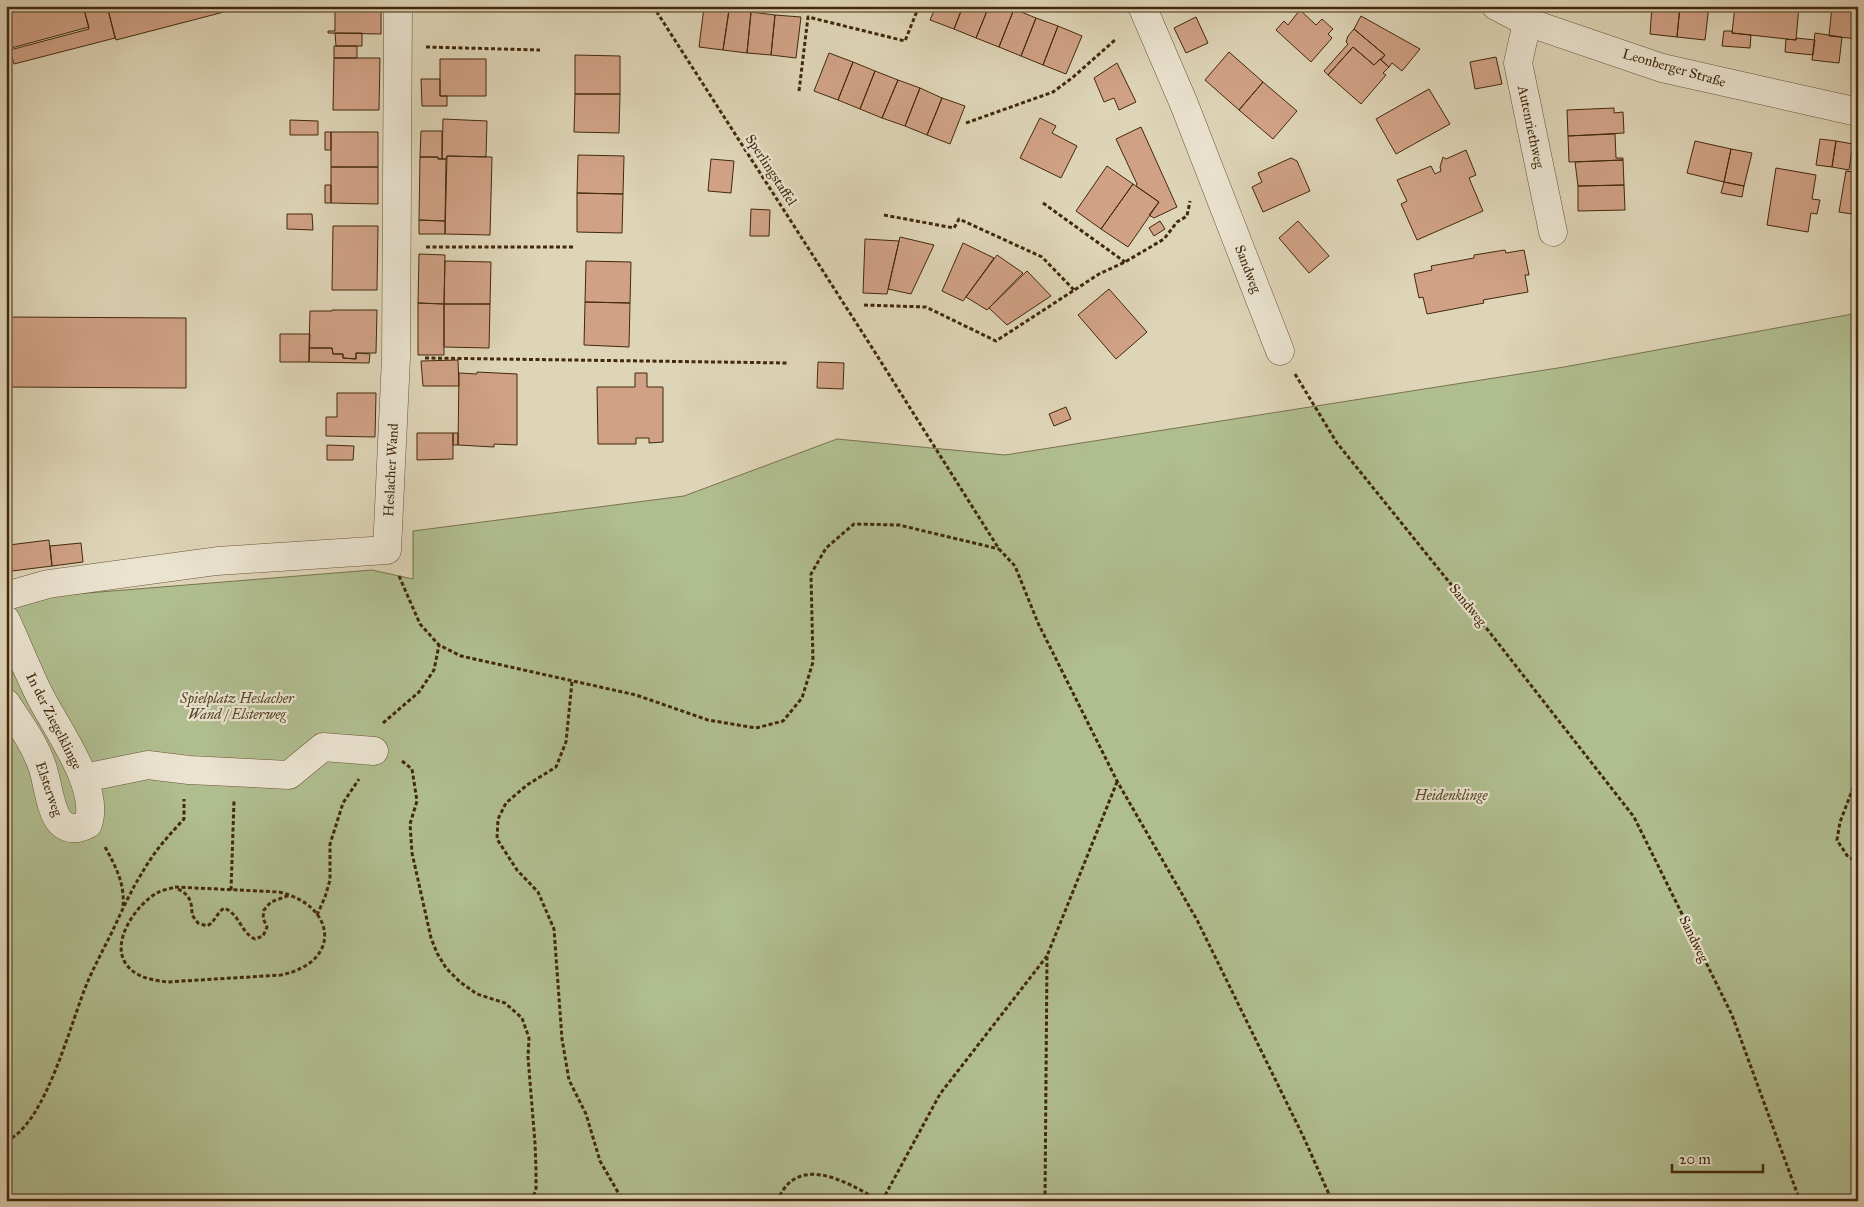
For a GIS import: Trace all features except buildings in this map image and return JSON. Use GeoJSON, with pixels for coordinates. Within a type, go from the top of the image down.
{"type":"FeatureCollection","features":[{"type":"Feature","properties":{"kind":"street","name":"Heslacher Wand"},"geometry":{"type":"LineString","coordinates":[[387,550],[396,358],[398,6]]}},
{"type":"Feature","properties":{"kind":"street","name":"Sandweg"},"geometry":{"type":"LineString","coordinates":[[1142,6],[1184,104],[1280,351]]}},
{"type":"Feature","properties":{"kind":"street","name":"Leonberger Straße"},"geometry":{"type":"LineString","coordinates":[[1496,6],[1527,22],[1662,68],[1858,112]]}},
{"type":"Feature","properties":{"kind":"street","name":"Autenriethweg"},"geometry":{"type":"LineString","coordinates":[[1527,22],[1518,63],[1553,232]]}},
{"type":"Feature","properties":{"kind":"street"},"geometry":{"type":"LineString","coordinates":[[6,596],[48,584],[217,561],[387,550]]}},
{"type":"Feature","properties":{"kind":"street","name":"In der Ziegelklinge"},"geometry":{"type":"LineString","coordinates":[[6,620],[39,694],[84,778],[92,814],[88,824]]}},
{"type":"Feature","properties":{"kind":"street","name":"Elsterweg"},"geometry":{"type":"LineString","coordinates":[[6,703],[32,743],[42,763],[54,811],[60,821],[67,827],[74,828],[81,828],[88,824]]}},
{"type":"Feature","properties":{"kind":"street"},"geometry":{"type":"LineString","coordinates":[[84,778],[148,765],[184,770],[289,775],[324,746],[374,751]]}},
{"type":"Feature","properties":{"kind":"path","name":"Sperlingstaffel"},"geometry":{"type":"LineString","coordinates":[[653,6],[999,549],[1015,566],[1038,623],[1117,781],[1197,920],[1304,1138],[1332,1201]]}},
{"type":"Feature","properties":{"kind":"path"},"geometry":{"type":"LineString","coordinates":[[799,91],[808,17],[905,41],[919,6]]}},
{"type":"Feature","properties":{"kind":"path"},"geometry":{"type":"LineString","coordinates":[[966,123],[1053,92],[1115,40]]}},
{"type":"Feature","properties":{"kind":"path"},"geometry":{"type":"LineString","coordinates":[[397,47],[540,50]]}},
{"type":"Feature","properties":{"kind":"path"},"geometry":{"type":"LineString","coordinates":[[864,306],[926,307],[996,341],[1098,274],[1125,262],[1164,239],[1177,222],[1187,216],[1190,200]]}},
{"type":"Feature","properties":{"kind":"path"},"geometry":{"type":"LineString","coordinates":[[1043,203],[1125,262]]}},
{"type":"Feature","properties":{"kind":"path"},"geometry":{"type":"LineString","coordinates":[[884,215],[954,228],[960,219],[1042,257],[1074,290]]}},
{"type":"Feature","properties":{"kind":"path"},"geometry":{"type":"LineString","coordinates":[[398,248],[574,247]]}},
{"type":"Feature","properties":{"kind":"path","name":"Sandweg"},"geometry":{"type":"LineString","coordinates":[[1280,351],[1337,443],[1487,629],[1634,817],[1732,1015],[1800,1201]]}},
{"type":"Feature","properties":{"kind":"path"},"geometry":{"type":"LineString","coordinates":[[396,358],[789,363]]}},
{"type":"Feature","properties":{"kind":"path"},"geometry":{"type":"LineString","coordinates":[[387,550],[420,624],[439,646],[461,656],[636,695],[708,720],[756,728],[783,721],[802,698],[813,662],[811,574],[826,548],[854,524],[899,525],[999,549]]}},
{"type":"Feature","properties":{"kind":"path"},"geometry":{"type":"LineString","coordinates":[[317,915],[326,897],[330,880],[330,844],[343,804],[374,751],[374,730],[419,692],[434,670],[439,646]]}},
{"type":"Feature","properties":{"kind":"path"},"geometry":{"type":"LineString","coordinates":[[572,682],[566,742],[556,767],[527,784],[506,803],[498,819],[497,839],[517,870],[538,892],[554,929],[562,1039],[568,1080],[586,1114],[600,1161],[623,1201]]}},
{"type":"Feature","properties":{"kind":"path"},"geometry":{"type":"LineString","coordinates":[[374,751],[393,753],[412,770],[417,801],[410,824],[412,853],[429,929],[437,953],[446,968],[460,982],[477,994],[505,1004],[522,1018],[529,1038],[528,1057],[535,1143],[536,1190],[531,1201]]}},
{"type":"Feature","properties":{"kind":"path"},"geometry":{"type":"LineString","coordinates":[[6,1141],[11,1139],[30,1119],[48,1085],[65,1046],[88,982],[142,872],[162,843],[184,819],[184,770]]}},
{"type":"Feature","properties":{"kind":"path"},"geometry":{"type":"LineString","coordinates":[[232,890],[234,772]]}},
{"type":"Feature","properties":{"kind":"path"},"geometry":{"type":"LineString","coordinates":[[1858,775],[1840,822],[1837,840],[1848,857],[1858,861]]}},
{"type":"Feature","properties":{"kind":"path"},"geometry":{"type":"LineString","coordinates":[[776,1201],[788,1184],[809,1173],[846,1181],[881,1201],[940,1094],[1047,956],[1117,781]]}},
{"type":"Feature","properties":{"kind":"path"},"geometry":{"type":"LineString","coordinates":[[88,824],[101,839],[121,879],[124,894],[123,910]]}},
{"type":"Feature","properties":{"kind":"path"},"geometry":{"type":"LineString","coordinates":[[175,887],[186,893],[192,903],[192,916],[198,923],[206,926],[213,923],[218,912],[224,908],[231,911],[237,917],[242,929],[248,936],[256,939],[263,936],[267,927],[263,918],[264,910],[271,902],[290,895]]}},
{"type":"Feature","properties":{"kind":"path"},"geometry":{"type":"LineString","coordinates":[[175,887],[279,892],[290,895],[306,902],[317,915],[322,924],[323,946],[317,958],[307,966],[281,975],[167,982],[149,980],[126,964],[122,943],[124,930],[132,916],[151,897],[166,889],[175,887]]}},
{"type":"Feature","properties":{"kind":"path"},"geometry":{"type":"LineString","coordinates":[[1045,1201],[1047,956]]}},
{"type":"Feature","properties":{"kind":"path"},"geometry":{"type":"LineString","coordinates":[[6,1130],[11,1139]]}},
{"type":"Feature","properties":{"kind":"path"},"geometry":{"type":"LineString","coordinates":[[6,1191],[12,1201]]}},
{"type":"Feature","properties":{"kind":"green space","name":"Heidenklinge"},"geometry":{"type":"Polygon","coordinates":[[[1858,313],[1858,1201],[6,1201],[6,607],[50,596],[372,570],[413,579],[413,531],[684,496],[837,439],[1005,455],[1564,367],[1858,313]]]}},
{"type":"Feature","properties":{"kind":"park label","name":"Spielplatz Heslacher Wand / Elsterweg"},"geometry":{"type":"Point","coordinates":[237,706]}}]}
